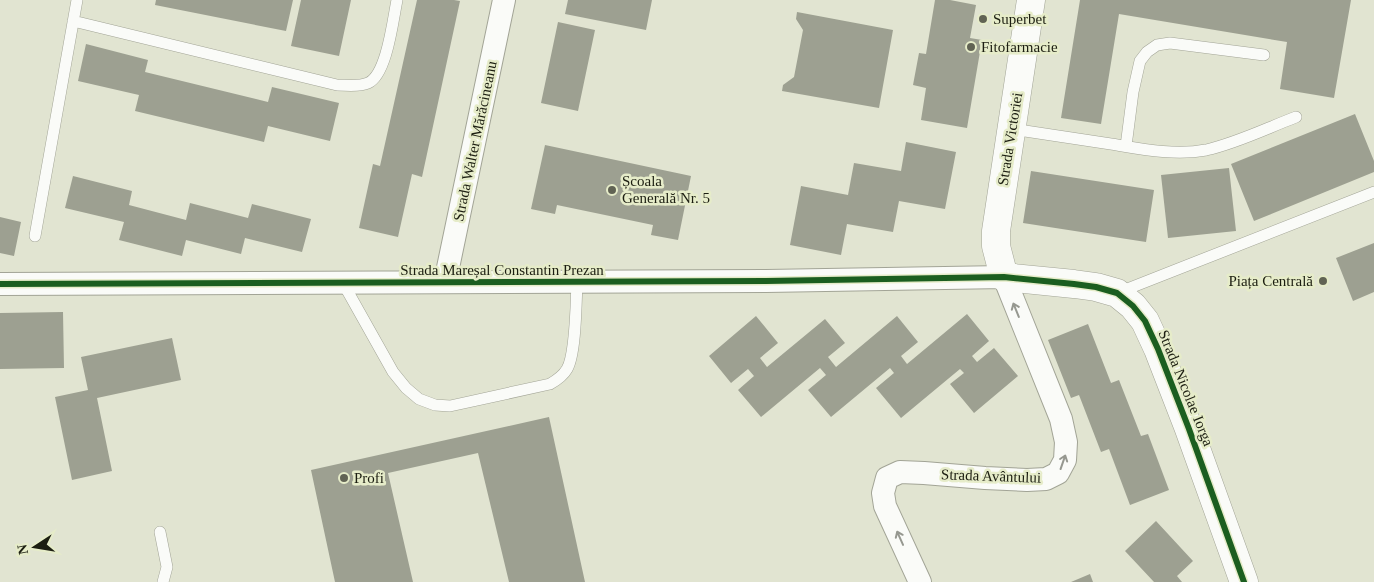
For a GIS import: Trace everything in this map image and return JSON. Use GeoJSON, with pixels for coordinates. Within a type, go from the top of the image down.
{"type":"FeatureCollection","features":[{"type":"Feature","properties":{"kind":"street","name":"Strada Walter Mărăcineanu"},"geometry":{"type":"LineString","coordinates":[[445,282],[504,0]]}},
{"type":"Feature","properties":{"kind":"street","name":"Strada Victoriei"},"geometry":{"type":"LineString","coordinates":[[1004,277],[996,246],[996,231],[1031,0]]}},
{"type":"Feature","properties":{"kind":"street","name":"Strada Mareșal Constantin Prezan"},"geometry":{"type":"LineString","coordinates":[[0,284],[756,281],[1004,277]]}},
{"type":"Feature","properties":{"kind":"street","name":"Strada Nicolae Iorga"},"geometry":{"type":"LineString","coordinates":[[1004,277],[1096,287],[1117,293],[1145,321],[1193,438],[1244,582]]}},
{"type":"Feature","properties":{"kind":"street","name":"Strada Avântului"},"geometry":{"type":"LineString","coordinates":[[920,582],[885,506],[883,493],[887,478],[900,472],[985,478],[1046,479],[1058,473],[1065,460],[1066,442],[1061,419],[1004,277]]}},
{"type":"Feature","properties":{"kind":"lane"},"geometry":{"type":"LineString","coordinates":[[35,236],[78,0]]}},
{"type":"Feature","properties":{"kind":"lane"},"geometry":{"type":"LineString","coordinates":[[73,21],[337,85],[355,86],[369,83],[379,73],[385,59],[397,0]]}},
{"type":"Feature","properties":{"kind":"lane"},"geometry":{"type":"LineString","coordinates":[[1126,146],[1133,92],[1140,61],[1147,52],[1157,45],[1170,43],[1264,55]]}},
{"type":"Feature","properties":{"kind":"lane"},"geometry":{"type":"LineString","coordinates":[[1012,129],[1161,151],[1188,152],[1206,150],[1229,143],[1296,117]]}},
{"type":"Feature","properties":{"kind":"lane"},"geometry":{"type":"LineString","coordinates":[[1117,293],[1374,192]]}},
{"type":"Feature","properties":{"kind":"lane"},"geometry":{"type":"LineString","coordinates":[[343,283],[393,372],[406,388],[419,399],[435,405],[450,406],[550,384],[560,378],[568,367],[573,353],[577,282]]}},
{"type":"Feature","properties":{"kind":"lane"},"geometry":{"type":"LineString","coordinates":[[160,532],[167,567],[163,582]]}},
{"type":"Feature","properties":{"kind":"building"},"geometry":{"type":"Polygon","coordinates":[[[156,0],[293,0],[286,31],[155,5],[156,0]]]}},
{"type":"Feature","properties":{"kind":"building"},"geometry":{"type":"Polygon","coordinates":[[[301,0],[351,0],[339,56],[291,46],[301,0]]]}},
{"type":"Feature","properties":{"kind":"building"},"geometry":{"type":"Polygon","coordinates":[[[417,0],[460,1],[422,177],[412,174],[398,237],[359,228],[373,164],[380,166],[417,0]]]}},
{"type":"Feature","properties":{"kind":"building"},"geometry":{"type":"Polygon","coordinates":[[[568,0],[652,0],[646,30],[565,14],[568,0]]]}},
{"type":"Feature","properties":{"kind":"building"},"geometry":{"type":"Polygon","coordinates":[[[935,0],[950,0],[976,5],[970,38],[982,40],[967,128],[921,120],[926,88],[913,85],[919,53],[926,54],[935,0]]]}},
{"type":"Feature","properties":{"kind":"building"},"geometry":{"type":"Polygon","coordinates":[[[1080,0],[1351,0],[1334,98],[1280,89],[1287,42],[1119,14],[1101,124],[1061,118],[1080,0]]]}},
{"type":"Feature","properties":{"kind":"building"},"geometry":{"type":"Polygon","coordinates":[[[797,12],[893,30],[879,108],[782,91],[783,85],[794,77],[803,30],[796,19],[797,12]]]}},
{"type":"Feature","properties":{"kind":"building"},"geometry":{"type":"Polygon","coordinates":[[[558,22],[595,30],[578,111],[541,103],[558,22]]]}},
{"type":"Feature","properties":{"kind":"building"},"geometry":{"type":"Polygon","coordinates":[[[86,44],[148,60],[145,72],[268,102],[272,87],[339,103],[330,141],[268,126],[264,142],[135,111],[139,95],[78,81],[86,44]]]}},
{"type":"Feature","properties":{"kind":"building"},"geometry":{"type":"Polygon","coordinates":[[[1355,114],[1374,161],[1374,172],[1254,221],[1231,164],[1355,114]]]}},
{"type":"Feature","properties":{"kind":"building"},"geometry":{"type":"Polygon","coordinates":[[[906,142],[956,152],[945,209],[899,201],[893,232],[847,224],[841,255],[790,245],[801,186],[848,195],[854,163],[901,171],[906,142]]]}},
{"type":"Feature","properties":{"kind":"building","name":"Școala Generală Nr. 5"},"geometry":{"type":"Polygon","coordinates":[[[545,145],[691,176],[678,240],[651,235],[653,225],[557,205],[555,214],[531,209],[545,145]]]}},
{"type":"Feature","properties":{"kind":"building"},"geometry":{"type":"Polygon","coordinates":[[[1229,168],[1236,231],[1168,238],[1161,175],[1229,168]]]}},
{"type":"Feature","properties":{"kind":"building"},"geometry":{"type":"Polygon","coordinates":[[[1031,171],[1154,190],[1146,242],[1023,223],[1031,171]]]}},
{"type":"Feature","properties":{"kind":"building"},"geometry":{"type":"Polygon","coordinates":[[[73,176],[132,191],[129,205],[186,220],[190,203],[248,218],[252,204],[311,219],[302,252],[245,238],[241,254],[186,240],[182,256],[119,240],[124,222],[65,208],[73,176]]]}},
{"type":"Feature","properties":{"kind":"building"},"geometry":{"type":"Polygon","coordinates":[[[0,217],[21,222],[14,256],[0,253],[0,217]]]}},
{"type":"Feature","properties":{"kind":"building"},"geometry":{"type":"Polygon","coordinates":[[[1374,243],[1374,292],[1353,301],[1336,258],[1374,243]]]}},
{"type":"Feature","properties":{"kind":"building"},"geometry":{"type":"Polygon","coordinates":[[[63,312],[64,368],[0,369],[0,313],[63,312]]]}},
{"type":"Feature","properties":{"kind":"building"},"geometry":{"type":"Polygon","coordinates":[[[967,314],[989,341],[972,356],[977,362],[994,348],[1018,376],[974,413],[950,384],[964,373],[960,369],[901,418],[876,388],[894,373],[890,368],[831,417],[808,390],[826,375],[820,368],[761,417],[738,390],[754,376],[748,369],[731,383],[709,356],[756,316],[778,343],[760,358],[767,367],[825,319],[845,343],[828,357],[836,367],[897,316],[918,342],[901,356],[907,364],[967,314]]]}},
{"type":"Feature","properties":{"kind":"building"},"geometry":{"type":"Polygon","coordinates":[[[1088,324],[1111,383],[1119,380],[1141,436],[1148,434],[1169,490],[1130,505],[1109,449],[1101,452],[1079,395],[1071,398],[1048,340],[1088,324]]]}},
{"type":"Feature","properties":{"kind":"building"},"geometry":{"type":"Polygon","coordinates":[[[172,338],[181,380],[97,398],[112,471],[72,480],[55,397],[88,390],[81,357],[172,338]]]}},
{"type":"Feature","properties":{"kind":"building"},"geometry":{"type":"Polygon","coordinates":[[[549,417],[585,582],[509,582],[478,453],[388,473],[413,582],[335,582],[311,470],[549,417]]]}},
{"type":"Feature","properties":{"kind":"building"},"geometry":{"type":"Polygon","coordinates":[[[1156,521],[1193,561],[1177,576],[1182,582],[1154,582],[1125,551],[1156,521]]]}},
{"type":"Feature","properties":{"kind":"building"},"geometry":{"type":"Polygon","coordinates":[[[1090,574],[1093,582],[1071,582],[1090,574]]]}},
{"type":"Feature","properties":{"kind":"cycle path"},"geometry":{"type":"LineString","coordinates":[[0,284],[766,281],[1004,277],[1096,287],[1117,293],[1133,306],[1145,321],[1189,429],[1244,582]]}},
{"type":"Feature","properties":{"kind":"place","name":"Superbet"},"geometry":{"type":"Point","coordinates":[983,19]}},
{"type":"Feature","properties":{"kind":"place","name":"Fitofarmacie"},"geometry":{"type":"Point","coordinates":[971,47]}},
{"type":"Feature","properties":{"kind":"place","name":"Școala Generală Nr. 5"},"geometry":{"type":"Point","coordinates":[612,190]}},
{"type":"Feature","properties":{"kind":"place","name":"Piața Centrală"},"geometry":{"type":"Point","coordinates":[1323,281]}},
{"type":"Feature","properties":{"kind":"place","name":"Profi"},"geometry":{"type":"Point","coordinates":[344,478]}}]}
